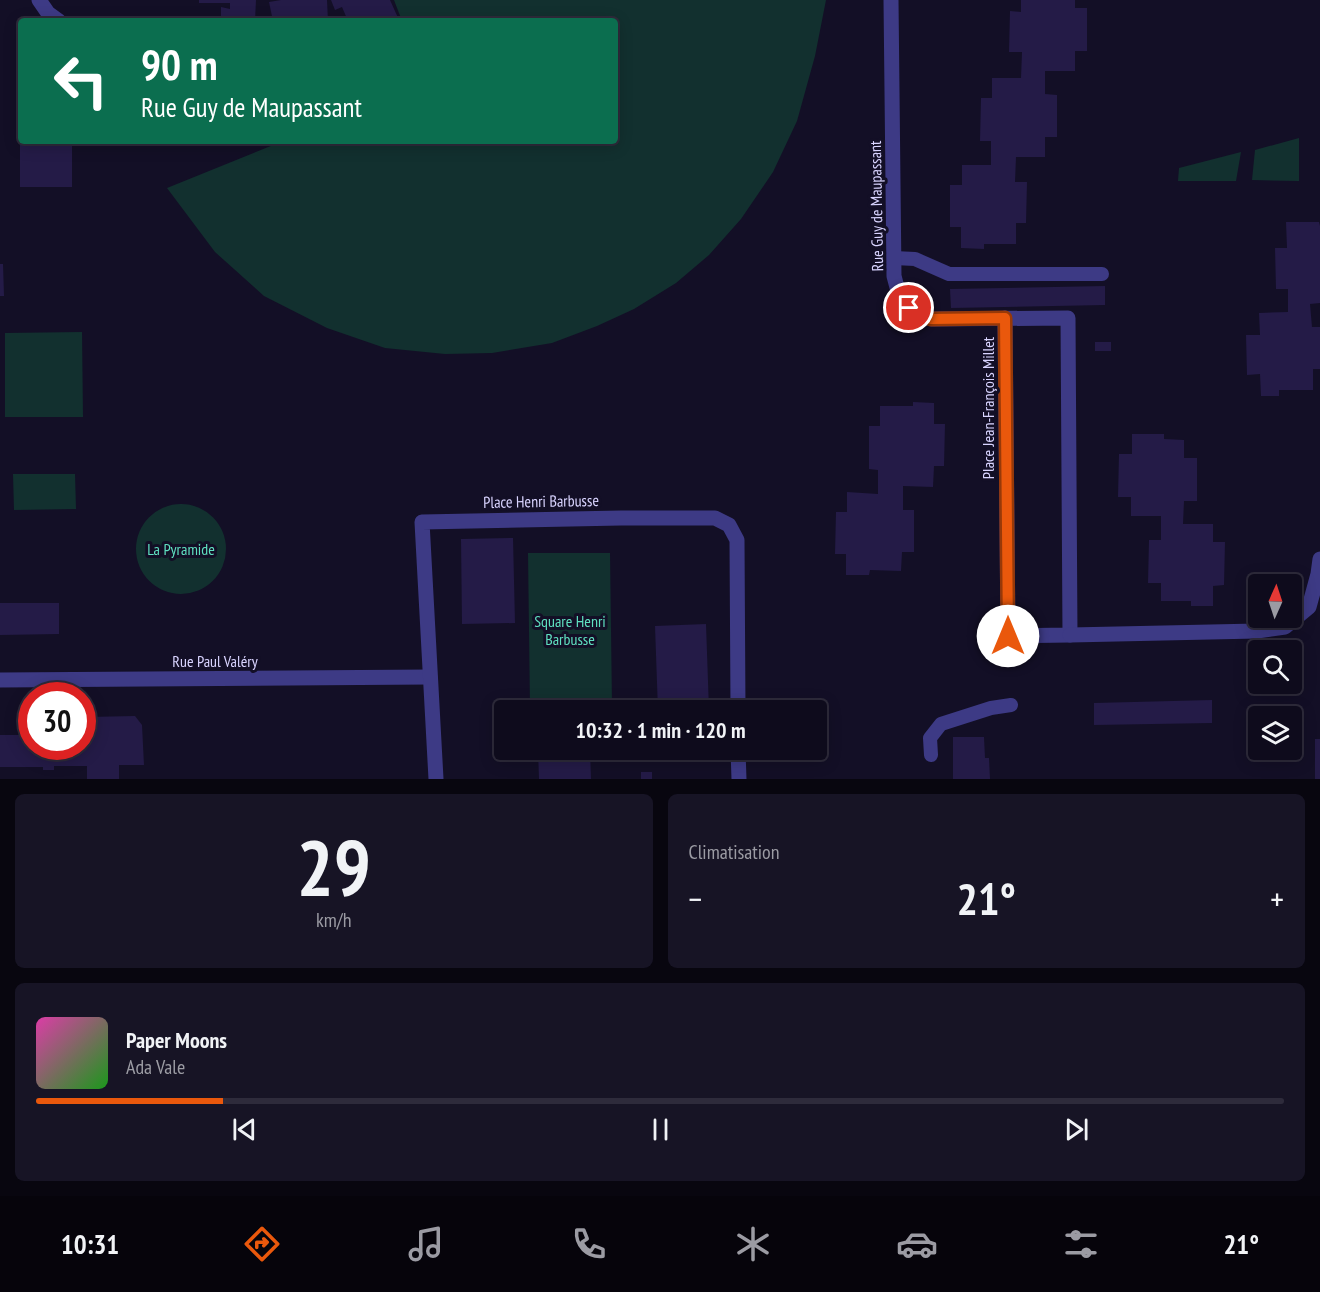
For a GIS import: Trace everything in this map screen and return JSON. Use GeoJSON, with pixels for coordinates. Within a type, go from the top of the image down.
{"type":"FeatureCollection","features":[{"type":"Feature","properties":{"kind":"street"},"geometry":{"type":"LineString","coordinates":[[39,0],[48,13],[55,18]]}},
{"type":"Feature","properties":{"kind":"street","name":"Rue Guy de Maupassant"},"geometry":{"type":"LineString","coordinates":[[891,0],[894,276],[898,295],[909,308],[931,319],[1005,318]]}},
{"type":"Feature","properties":{"kind":"street","name":"Place Jean-François Millet"},"geometry":{"type":"LineString","coordinates":[[1070,635],[1068,318],[1005,318],[1008,636],[1070,635],[1257,631],[1285,627],[1309,607],[1320,559]]}},
{"type":"Feature","properties":{"kind":"street","name":"Place Henri Barbusse"},"geometry":{"type":"LineString","coordinates":[[436,779],[422,522],[715,518],[729,525],[738,540],[738,700]]}},
{"type":"Feature","properties":{"kind":"street","name":"Rue Paul Valéry"},"geometry":{"type":"LineString","coordinates":[[0,680],[430,677]]}},
{"type":"Feature","properties":{"kind":"street"},"geometry":{"type":"LineString","coordinates":[[738,760],[739,779]]}},
{"type":"Feature","properties":{"kind":"lane"},"geometry":{"type":"LineString","coordinates":[[894,258],[915,259],[949,274],[1102,274]]}},
{"type":"Feature","properties":{"kind":"lane"},"geometry":{"type":"LineString","coordinates":[[931,755],[930,738],[941,724],[991,708],[1011,705]]}},
{"type":"Feature","properties":{"kind":"green space"},"geometry":{"type":"Polygon","coordinates":[[[394,0],[826,0],[815,56],[797,121],[773,172],[741,219],[709,255],[676,283],[634,309],[597,326],[552,343],[492,353],[445,354],[385,348],[327,328],[264,296],[215,252],[167,188],[276,144],[618,144],[618,18],[401,18],[394,0]]]}},
{"type":"Feature","properties":{"kind":"green space"},"geometry":{"type":"Polygon","coordinates":[[[1299,138],[1299,181],[1252,180],[1255,150],[1299,138]]]}},
{"type":"Feature","properties":{"kind":"green space"},"geometry":{"type":"Polygon","coordinates":[[[1241,152],[1236,181],[1178,181],[1179,168],[1241,152]]]}},
{"type":"Feature","properties":{"kind":"green space"},"geometry":{"type":"Polygon","coordinates":[[[82,332],[83,417],[5,417],[5,333],[82,332]]]}},
{"type":"Feature","properties":{"kind":"green space"},"geometry":{"type":"Polygon","coordinates":[[[13,474],[75,474],[76,509],[14,510],[13,474]]]}},
{"type":"Feature","properties":{"kind":"green space","name":"La Pyramide"},"geometry":{"type":"Polygon","coordinates":[[[172,504],[190,504],[206,511],[219,524],[226,540],[226,558],[219,574],[206,587],[190,594],[172,594],[156,587],[143,574],[136,558],[136,540],[143,524],[156,511],[172,504]]]}},
{"type":"Feature","properties":{"kind":"green space","name":"Square Henri Barbusse"},"geometry":{"type":"Polygon","coordinates":[[[528,553],[610,553],[612,700],[530,700],[528,553]]]}},
{"type":"Feature","properties":{"kind":"building"},"geometry":{"type":"Polygon","coordinates":[[[199,0],[256,0],[255,18],[221,18],[221,7],[230,9],[230,3],[199,3],[199,0]]]}},
{"type":"Feature","properties":{"kind":"building"},"geometry":{"type":"Polygon","coordinates":[[[327,0],[328,18],[272,18],[269,2],[327,0]]]}},
{"type":"Feature","properties":{"kind":"building"},"geometry":{"type":"Polygon","coordinates":[[[331,0],[390,0],[398,18],[347,18],[342,7],[335,10],[331,0]]]}},
{"type":"Feature","properties":{"kind":"building"},"geometry":{"type":"Polygon","coordinates":[[[1021,0],[1075,0],[1075,8],[1087,8],[1087,51],[1075,51],[1075,71],[1045,71],[1045,94],[1057,95],[1057,137],[1045,137],[1045,157],[1016,157],[1015,182],[1027,182],[1026,223],[1016,223],[1016,244],[984,244],[984,249],[961,248],[961,227],[950,227],[950,185],[962,185],[962,165],[991,165],[991,141],[980,141],[981,98],[992,98],[992,78],[1021,78],[1022,52],[1009,52],[1010,11],[1021,12],[1021,0]]]}},
{"type":"Feature","properties":{"kind":"building"},"geometry":{"type":"Polygon","coordinates":[[[20,144],[72,144],[72,187],[20,187],[20,144]]]}},
{"type":"Feature","properties":{"kind":"building"},"geometry":{"type":"Polygon","coordinates":[[[1286,222],[1319,222],[1320,226],[1320,303],[1310,304],[1312,327],[1320,327],[1320,369],[1313,369],[1313,390],[1279,390],[1279,396],[1261,396],[1260,374],[1247,375],[1246,335],[1260,335],[1259,313],[1288,312],[1288,289],[1276,289],[1275,248],[1287,248],[1286,222]]]}},
{"type":"Feature","properties":{"kind":"building"},"geometry":{"type":"Polygon","coordinates":[[[0,264],[3,264],[4,296],[0,296],[0,264]]]}},
{"type":"Feature","properties":{"kind":"building"},"geometry":{"type":"Polygon","coordinates":[[[1105,286],[1105,305],[951,308],[950,289],[1105,286]]]}},
{"type":"Feature","properties":{"kind":"building"},"geometry":{"type":"Polygon","coordinates":[[[1095,342],[1111,342],[1111,351],[1095,351],[1095,342]]]}},
{"type":"Feature","properties":{"kind":"building"},"geometry":{"type":"Polygon","coordinates":[[[913,402],[934,403],[934,424],[945,424],[944,466],[934,466],[933,487],[903,486],[903,510],[914,510],[914,552],[902,552],[901,571],[870,570],[869,575],[846,575],[846,554],[835,554],[836,512],[847,512],[847,492],[878,494],[878,470],[869,469],[869,426],[880,426],[880,406],[913,406],[913,402]]]}},
{"type":"Feature","properties":{"kind":"building"},"geometry":{"type":"Polygon","coordinates":[[[1132,434],[1164,434],[1164,439],[1184,440],[1184,458],[1197,458],[1197,501],[1184,501],[1183,524],[1213,524],[1213,542],[1225,542],[1224,585],[1213,586],[1213,606],[1191,606],[1191,601],[1161,601],[1161,583],[1148,583],[1149,540],[1161,540],[1161,516],[1131,516],[1131,497],[1118,497],[1119,454],[1132,454],[1132,434]]]}},
{"type":"Feature","properties":{"kind":"building"},"geometry":{"type":"Polygon","coordinates":[[[513,538],[515,623],[462,624],[461,539],[513,538]]]}},
{"type":"Feature","properties":{"kind":"building"},"geometry":{"type":"Polygon","coordinates":[[[0,603],[59,603],[59,634],[0,635],[0,603]]]}},
{"type":"Feature","properties":{"kind":"building"},"geometry":{"type":"Polygon","coordinates":[[[706,624],[709,700],[658,700],[655,626],[706,624]]]}},
{"type":"Feature","properties":{"kind":"building"},"geometry":{"type":"Polygon","coordinates":[[[1212,700],[1212,723],[1094,725],[1094,703],[1212,700]]]}},
{"type":"Feature","properties":{"kind":"building"},"geometry":{"type":"Polygon","coordinates":[[[135,716],[142,725],[144,765],[119,765],[119,779],[87,779],[87,766],[54,766],[54,770],[43,770],[43,767],[0,767],[0,735],[18,735],[18,760],[96,760],[96,717],[135,716]]]}},
{"type":"Feature","properties":{"kind":"building"},"geometry":{"type":"Polygon","coordinates":[[[953,737],[984,737],[985,758],[989,758],[990,779],[953,779],[953,737]]]}},
{"type":"Feature","properties":{"kind":"building"},"geometry":{"type":"Polygon","coordinates":[[[1315,739],[1320,739],[1320,779],[1315,779],[1315,739]]]}},
{"type":"Feature","properties":{"kind":"building"},"geometry":{"type":"Polygon","coordinates":[[[538,760],[590,760],[591,779],[539,779],[538,760]]]}},
{"type":"Feature","properties":{"kind":"building"},"geometry":{"type":"Polygon","coordinates":[[[641,772],[652,772],[652,779],[641,779],[641,772]]]}},
{"type":"Feature","properties":{"kind":"route"},"geometry":{"type":"LineString","coordinates":[[909,308],[931,319],[1005,318],[1008,636]]}}]}
